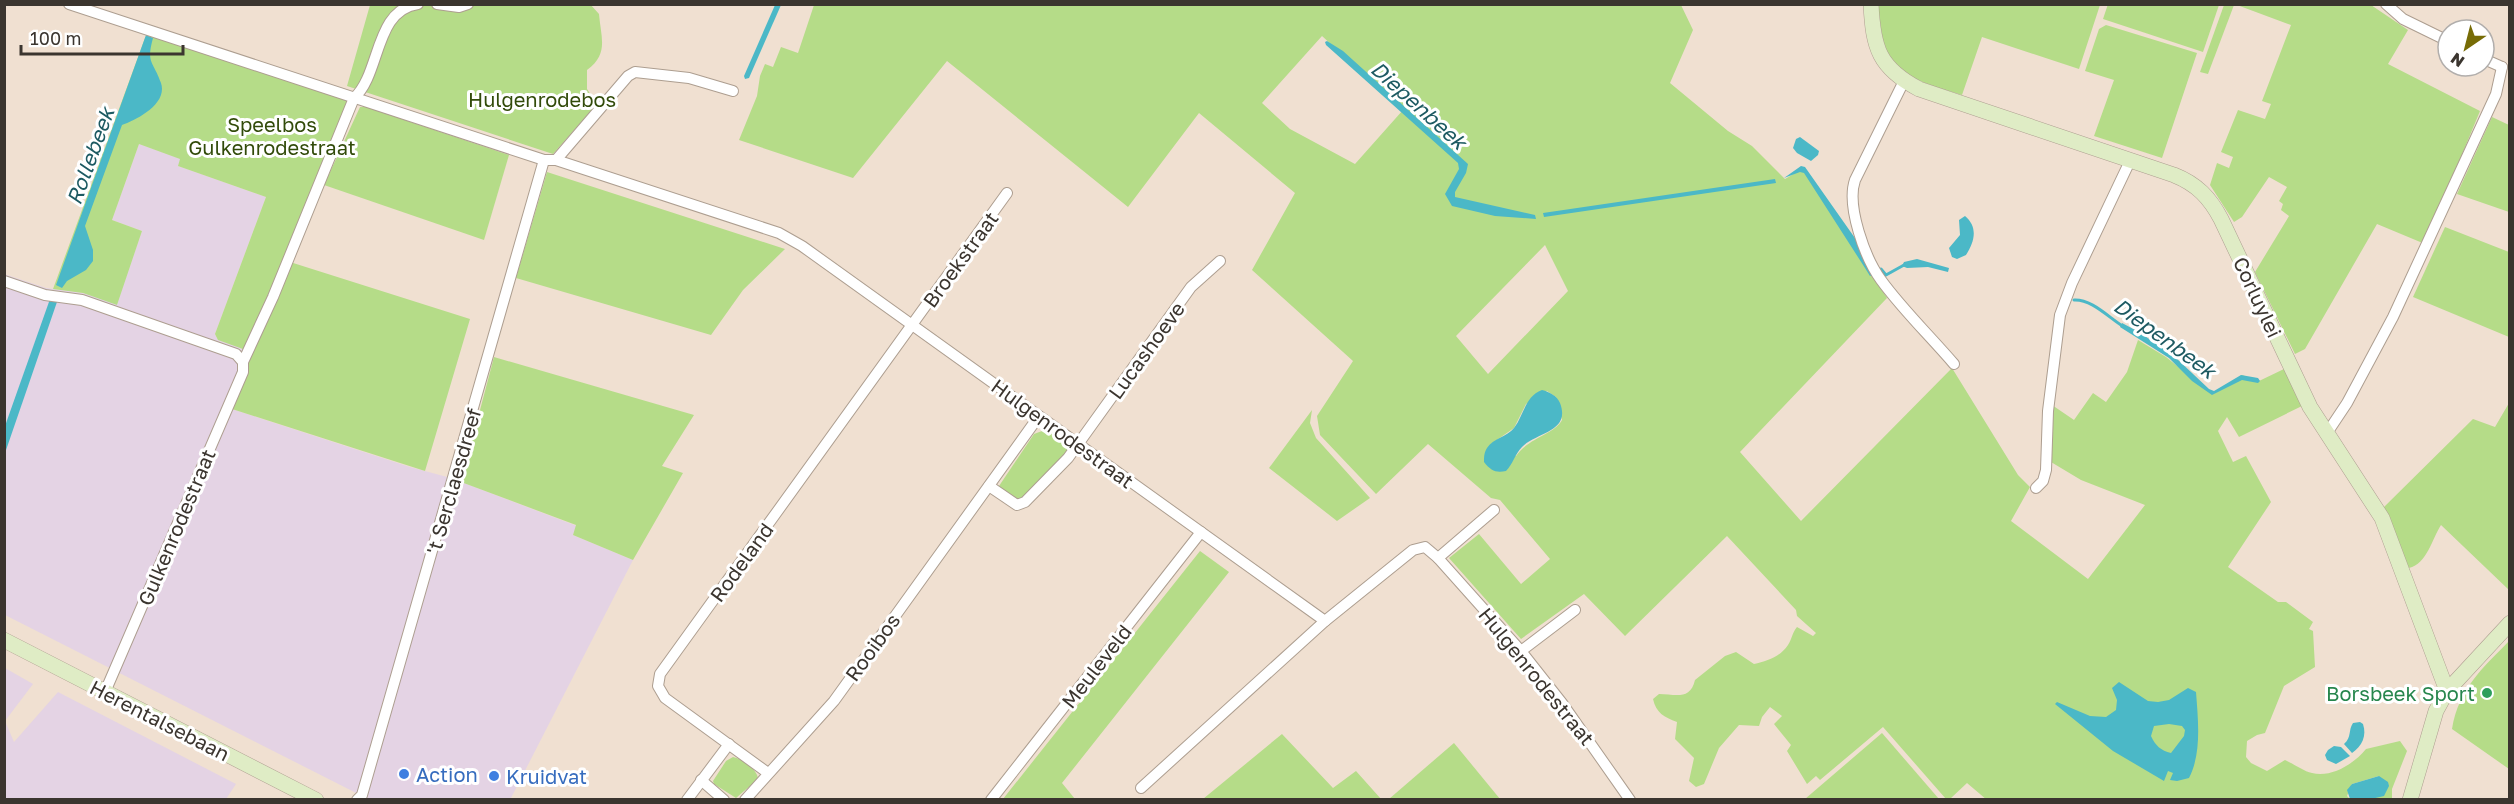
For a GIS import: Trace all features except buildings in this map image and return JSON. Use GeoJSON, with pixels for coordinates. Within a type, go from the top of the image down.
{"type":"FeatureCollection","features":[{"type":"Feature","properties":{"kind":"street"},"geometry":{"type":"LineString","coordinates":[[69,4],[544,160],[556,160],[628,76],[635,72],[689,78],[733,91]]}},
{"type":"Feature","properties":{"kind":"street","name":"Gulkenrodestraat"},"geometry":{"type":"LineString","coordinates":[[105,692],[243,372],[243,362],[273,297],[354,98],[363,90],[387,28],[400,12],[418,4]]}},
{"type":"Feature","properties":{"kind":"street"},"geometry":{"type":"LineString","coordinates":[[437,4],[459,7],[468,4]]}},
{"type":"Feature","properties":{"kind":"street","name":"Corluylei"},"geometry":{"type":"LineString","coordinates":[[1871,4],[1875,43],[1879,55],[1885,64],[1904,81],[1919,89],[2186,180],[2197,186],[2215,207],[2310,407],[2382,518],[2447,691]]}},
{"type":"Feature","properties":{"kind":"street"},"geometry":{"type":"LineString","coordinates":[[2386,4],[2403,19],[2436,35]]}},
{"type":"Feature","properties":{"kind":"street"},"geometry":{"type":"LineString","coordinates":[[2327,433],[2374,354],[2412,280],[2496,94],[2506,65]]}},
{"type":"Feature","properties":{"kind":"street"},"geometry":{"type":"LineString","coordinates":[[1904,81],[1855,180],[1851,191],[1852,204],[1866,250],[1880,279],[1954,364]]}},
{"type":"Feature","properties":{"kind":"street","name":"'t Serclaesdreef"},"geometry":{"type":"LineString","coordinates":[[357,800],[362,795],[417,607],[544,160]]}},
{"type":"Feature","properties":{"kind":"street","name":"Hulgenrodestraat"},"geometry":{"type":"LineString","coordinates":[[556,160],[779,234],[801,245],[1325,621]]}},
{"type":"Feature","properties":{"kind":"street"},"geometry":{"type":"LineString","coordinates":[[2036,488],[2043,481],[2046,471],[2048,411],[2060,315],[2072,283],[2130,161]]}},
{"type":"Feature","properties":{"kind":"street","name":"Broekstraat"},"geometry":{"type":"LineString","coordinates":[[912,325],[1008,193]]}},
{"type":"Feature","properties":{"kind":"street","name":"Lucashoeve"},"geometry":{"type":"LineString","coordinates":[[1078,444],[1191,287],[1220,261]]}},
{"type":"Feature","properties":{"kind":"street"},"geometry":{"type":"LineString","coordinates":[[4,281],[45,295],[82,300],[122,313],[236,354],[243,362]]}},
{"type":"Feature","properties":{"kind":"street","name":"Rodeland"},"geometry":{"type":"LineString","coordinates":[[768,773],[664,698],[658,686],[660,674],[912,325]]}},
{"type":"Feature","properties":{"kind":"street","name":"Rooibos"},"geometry":{"type":"LineString","coordinates":[[745,800],[834,701],[1039,416]]}},
{"type":"Feature","properties":{"kind":"street"},"geometry":{"type":"LineString","coordinates":[[989,486],[1013,503],[1021,505],[1078,444]]}},
{"type":"Feature","properties":{"kind":"street"},"geometry":{"type":"LineString","coordinates":[[1141,788],[1325,621],[1413,550],[1425,547],[1438,558],[1494,510]]}},
{"type":"Feature","properties":{"kind":"street","name":"Meuleveld"},"geometry":{"type":"LineString","coordinates":[[991,800],[1201,532]]}},
{"type":"Feature","properties":{"kind":"street","name":"Hulgenrodestraat"},"geometry":{"type":"LineString","coordinates":[[1438,558],[1521,651],[1562,703],[1630,800]]}},
{"type":"Feature","properties":{"kind":"street"},"geometry":{"type":"LineString","coordinates":[[1521,651],[1575,610]]}},
{"type":"Feature","properties":{"kind":"street"},"geometry":{"type":"LineString","coordinates":[[2410,800],[2436,711],[2447,691],[2510,623]]}},
{"type":"Feature","properties":{"kind":"street","name":"Herentalsebaan"},"geometry":{"type":"LineString","coordinates":[[4,640],[316,800]]}},
{"type":"Feature","properties":{"kind":"street"},"geometry":{"type":"LineString","coordinates":[[687,800],[729,744]]}},
{"type":"Feature","properties":{"kind":"street"},"geometry":{"type":"LineString","coordinates":[[700,780],[724,800]]}},
{"type":"Feature","properties":{"kind":"shaded area"},"geometry":{"type":"Polygon","coordinates":[[[139,144],[181,159],[178,166],[266,197],[215,334],[218,340],[252,352],[232,409],[410,467],[451,478],[577,526],[573,535],[633,560],[512,799],[368,799],[5,615],[4,274],[46,288],[83,293],[117,304],[142,231],[112,220],[139,144]]]}},
{"type":"Feature","properties":{"kind":"shaded area"},"geometry":{"type":"Polygon","coordinates":[[[5,668],[33,684],[5,721],[5,668]]]}},
{"type":"Feature","properties":{"kind":"shaded area"},"geometry":{"type":"Polygon","coordinates":[[[58,692],[236,784],[226,799],[5,799],[5,721],[14,742],[58,692]]]}},
{"type":"Feature","properties":{"kind":"green space","name":"Hulgenrodebos"},"geometry":{"type":"Polygon","coordinates":[[[590,4],[599,14],[602,38],[601,52],[594,64],[587,70],[587,89],[597,104],[553,154],[347,86],[370,5],[590,4]]]}},
{"type":"Feature","properties":{"kind":"green space"},"geometry":{"type":"Polygon","coordinates":[[[2108,4],[2219,5],[2203,52],[2103,19],[2108,4]]]}},
{"type":"Feature","properties":{"kind":"green space"},"geometry":{"type":"Polygon","coordinates":[[[814,5],[1681,5],[1693,30],[1670,83],[1728,131],[1752,146],[1785,179],[1804,168],[1887,298],[1740,452],[1801,521],[1952,368],[2018,475],[2030,487],[2011,521],[2088,579],[2145,505],[2081,480],[2051,462],[2052,405],[2074,420],[2093,393],[2106,402],[2127,372],[2138,340],[2166,357],[2212,394],[2242,375],[2259,381],[2284,369],[2302,406],[2239,437],[2227,417],[2218,431],[2233,462],[2246,456],[2271,502],[2228,567],[2278,602],[2286,602],[2313,622],[2309,629],[2313,631],[2315,667],[2284,686],[2265,733],[2247,741],[2246,757],[2251,763],[2267,771],[2285,760],[2309,772],[2319,774],[2334,772],[2349,765],[2366,749],[2400,741],[2407,751],[2392,789],[2392,799],[2371,799],[2379,776],[2352,784],[2347,796],[2350,799],[1987,800],[1967,783],[1950,799],[1946,799],[1883,727],[1820,780],[1816,776],[1807,784],[1787,751],[1791,745],[1774,724],[1782,716],[1770,707],[1762,717],[1759,726],[1739,725],[1719,748],[1704,784],[1696,787],[1689,781],[1694,758],[1675,739],[1677,722],[1661,714],[1653,699],[1659,694],[1686,694],[1693,687],[1695,680],[1725,656],[1736,652],[1754,664],[1759,663],[1781,653],[1797,627],[1813,636],[1816,633],[1797,616],[1796,610],[1727,536],[1625,636],[1584,594],[1521,639],[1449,558],[1479,534],[1521,584],[1550,559],[1500,500],[1491,498],[1428,444],[1376,494],[1320,435],[1317,416],[1353,361],[1252,270],[1295,193],[1199,113],[1128,207],[947,61],[853,178],[739,140],[757,96],[760,76],[765,64],[773,67],[781,47],[798,53],[814,5]],[[1322,36],[1262,103],[1290,129],[1355,164],[1403,110],[1322,36]],[[1545,245],[1456,336],[1488,374],[1568,291],[1545,245]],[[1547,391],[1526,404],[1514,428],[1491,444],[1516,456],[1527,445],[1554,429],[1562,420],[1556,397],[1547,391]]]}},
{"type":"Feature","properties":{"kind":"green space"},"geometry":{"type":"Polygon","coordinates":[[[1878,5],[2100,5],[2079,69],[1982,37],[1962,95],[1914,78],[1894,64],[1887,54],[1881,38],[1878,5]]]}},
{"type":"Feature","properties":{"kind":"green space"},"geometry":{"type":"Polygon","coordinates":[[[2224,5],[2234,5],[2208,74],[2200,72],[2224,5]]]}},
{"type":"Feature","properties":{"kind":"green space"},"geometry":{"type":"Polygon","coordinates":[[[2237,5],[2371,5],[2408,30],[2388,64],[2480,111],[2425,244],[2377,224],[2305,349],[2295,354],[2255,272],[2289,216],[2281,210],[2283,204],[2279,201],[2287,187],[2269,177],[2242,217],[2234,222],[2210,185],[2217,163],[2229,168],[2233,157],[2221,152],[2238,110],[2265,119],[2271,104],[2262,101],[2291,25],[2237,5]]]}},
{"type":"Feature","properties":{"kind":"green space"},"geometry":{"type":"Polygon","coordinates":[[[2106,25],[2197,53],[2162,158],[2094,136],[2114,80],[2085,71],[2099,29],[2106,25]]]}},
{"type":"Feature","properties":{"kind":"green space","name":"Speelbos Gulkenrodestraat"},"geometry":{"type":"Polygon","coordinates":[[[152,32],[354,98],[290,262],[470,319],[425,471],[232,409],[251,352],[218,340],[215,334],[266,197],[178,166],[180,159],[139,144],[112,220],[142,231],[117,305],[83,293],[53,289],[145,38],[152,32]]]}},
{"type":"Feature","properties":{"kind":"green space"},"geometry":{"type":"Polygon","coordinates":[[[360,107],[366,107],[509,155],[484,240],[324,185],[360,107]]]}},
{"type":"Feature","properties":{"kind":"green space"},"geometry":{"type":"Polygon","coordinates":[[[2492,117],[2509,125],[2509,212],[2457,194],[2492,117]]]}},
{"type":"Feature","properties":{"kind":"green space"},"geometry":{"type":"Polygon","coordinates":[[[547,172],[785,249],[743,290],[711,335],[516,278],[547,172]]]}},
{"type":"Feature","properties":{"kind":"green space"},"geometry":{"type":"Polygon","coordinates":[[[2445,227],[2509,252],[2509,337],[2413,297],[2445,227]]]}},
{"type":"Feature","properties":{"kind":"green space"},"geometry":{"type":"Polygon","coordinates":[[[494,357],[694,415],[662,466],[683,473],[633,560],[573,535],[576,525],[461,482],[494,357]]]}},
{"type":"Feature","properties":{"kind":"green space"},"geometry":{"type":"Polygon","coordinates":[[[2509,403],[2509,590],[2441,525],[2425,556],[2415,566],[2409,568],[2384,507],[2473,419],[2495,427],[2509,403]]]}},
{"type":"Feature","properties":{"kind":"green space"},"geometry":{"type":"Polygon","coordinates":[[[1312,410],[1310,423],[1316,438],[1370,498],[1337,521],[1269,468],[1312,410]]]}},
{"type":"Feature","properties":{"kind":"green space"},"geometry":{"type":"Polygon","coordinates":[[[1048,431],[1067,445],[1067,454],[1018,501],[999,486],[1034,434],[1048,431]]]}},
{"type":"Feature","properties":{"kind":"green space"},"geometry":{"type":"Polygon","coordinates":[[[1200,551],[1229,572],[1062,783],[1075,799],[1003,799],[1200,551]]]}},
{"type":"Feature","properties":{"kind":"green space","name":"Borsbeek Sport"},"geometry":{"type":"Polygon","coordinates":[[[2509,641],[2509,769],[2452,729],[2460,702],[2473,680],[2509,641]]]}},
{"type":"Feature","properties":{"kind":"green space"},"geometry":{"type":"Polygon","coordinates":[[[1882,733],[1939,799],[1805,799],[1882,733]]]}},
{"type":"Feature","properties":{"kind":"green space"},"geometry":{"type":"Polygon","coordinates":[[[1282,734],[1333,788],[1356,771],[1381,799],[1203,799],[1282,734]]]}},
{"type":"Feature","properties":{"kind":"green space"},"geometry":{"type":"Polygon","coordinates":[[[1454,743],[1500,799],[1389,799],[1454,743]]]}},
{"type":"Feature","properties":{"kind":"green space"},"geometry":{"type":"Polygon","coordinates":[[[733,757],[749,765],[758,779],[736,798],[714,784],[713,781],[726,761],[733,757]]]}},
{"type":"Feature","properties":{"kind":"water"},"geometry":{"type":"Polygon","coordinates":[[[775,5],[781,5],[749,78],[745,79],[744,76],[775,5]]]}},
{"type":"Feature","properties":{"kind":"water"},"geometry":{"type":"Polygon","coordinates":[[[146,35],[153,38],[150,58],[161,83],[160,98],[149,110],[122,125],[85,226],[93,250],[93,261],[86,270],[67,281],[62,288],[56,285],[146,35]]]}},
{"type":"Feature","properties":{"kind":"water"},"geometry":{"type":"Polygon","coordinates":[[[1327,41],[1343,51],[1468,164],[1466,173],[1455,192],[1455,197],[1535,215],[1536,219],[1495,216],[1452,206],[1445,194],[1459,169],[1458,163],[1326,45],[1327,41]]]}},
{"type":"Feature","properties":{"kind":"water"},"geometry":{"type":"Polygon","coordinates":[[[1800,137],[1819,151],[1811,161],[1793,148],[1796,139],[1800,137]]]}},
{"type":"Feature","properties":{"kind":"water"},"geometry":{"type":"Polygon","coordinates":[[[1801,166],[1805,167],[1857,241],[1874,274],[1870,276],[1804,173],[1800,172],[1784,178],[1801,166]]]}},
{"type":"Feature","properties":{"kind":"water"},"geometry":{"type":"Polygon","coordinates":[[[1775,179],[1776,183],[1544,217],[1543,213],[1775,179]]]}},
{"type":"Feature","properties":{"kind":"water"},"geometry":{"type":"Polygon","coordinates":[[[1965,216],[1972,225],[1974,234],[1966,255],[1957,259],[1952,257],[1949,248],[1960,235],[1959,220],[1965,216]]]}},
{"type":"Feature","properties":{"kind":"water"},"geometry":{"type":"Polygon","coordinates":[[[1917,259],[1949,268],[1948,272],[1928,267],[1907,268],[1902,266],[1904,262],[1917,259]]]}},
{"type":"Feature","properties":{"kind":"water"},"geometry":{"type":"Polygon","coordinates":[[[50,299],[57,302],[5,453],[5,426],[50,299]]]}},
{"type":"Feature","properties":{"kind":"water"},"geometry":{"type":"Polygon","coordinates":[[[2122,323],[2175,357],[2209,389],[2214,391],[2241,375],[2258,378],[2260,381],[2258,383],[2242,380],[2212,395],[2192,381],[2169,358],[2120,327],[2122,323]]]}},
{"type":"Feature","properties":{"kind":"water"},"geometry":{"type":"Polygon","coordinates":[[[1542,390],[1559,401],[1561,420],[1557,426],[1522,447],[1506,471],[1491,469],[1484,462],[1487,448],[1514,428],[1528,401],[1542,390]]]}},
{"type":"Feature","properties":{"kind":"water"},"geometry":{"type":"Polygon","coordinates":[[[2119,682],[2148,701],[2158,702],[2169,700],[2188,688],[2196,692],[2197,747],[2189,778],[2170,780],[2173,773],[2168,771],[2164,781],[2113,751],[2055,704],[2057,702],[2090,716],[2106,717],[2116,710],[2117,700],[2112,688],[2119,682]],[[2169,724],[2154,726],[2151,736],[2159,747],[2171,753],[2184,736],[2185,730],[2182,726],[2169,724]]]}},
{"type":"Feature","properties":{"kind":"water"},"geometry":{"type":"Polygon","coordinates":[[[2353,723],[2363,724],[2364,737],[2352,753],[2344,744],[2353,723]]]}},
{"type":"Feature","properties":{"kind":"water"},"geometry":{"type":"Polygon","coordinates":[[[2334,746],[2341,747],[2350,756],[2336,764],[2327,760],[2325,755],[2334,746]]]}},
{"type":"Feature","properties":{"kind":"water"},"geometry":{"type":"Polygon","coordinates":[[[2379,776],[2388,782],[2389,786],[2384,796],[2371,799],[2350,799],[2347,790],[2352,784],[2379,776]]]}},
{"type":"Feature","properties":{"kind":"waterway","name":"Diepenbeek"},"geometry":{"type":"LineString","coordinates":[[1881,269],[1886,275],[1904,265]]}},
{"type":"Feature","properties":{"kind":"waterway","name":"Diepenbeek"},"geometry":{"type":"LineString","coordinates":[[2074,300],[2094,306],[2124,327]]}},
{"type":"Feature","properties":{"kind":"place","name":"Borsbeek Sport"},"geometry":{"type":"Point","coordinates":[2487,693]}},
{"type":"Feature","properties":{"kind":"place","name":"Action"},"geometry":{"type":"Point","coordinates":[404,774]}},
{"type":"Feature","properties":{"kind":"place","name":"Kruidvat"},"geometry":{"type":"Point","coordinates":[494,776]}},
{"type":"Feature","properties":{"kind":"water label","name":"Rollebeek"},"geometry":{"type":"Point","coordinates":[90,156]}}]}
